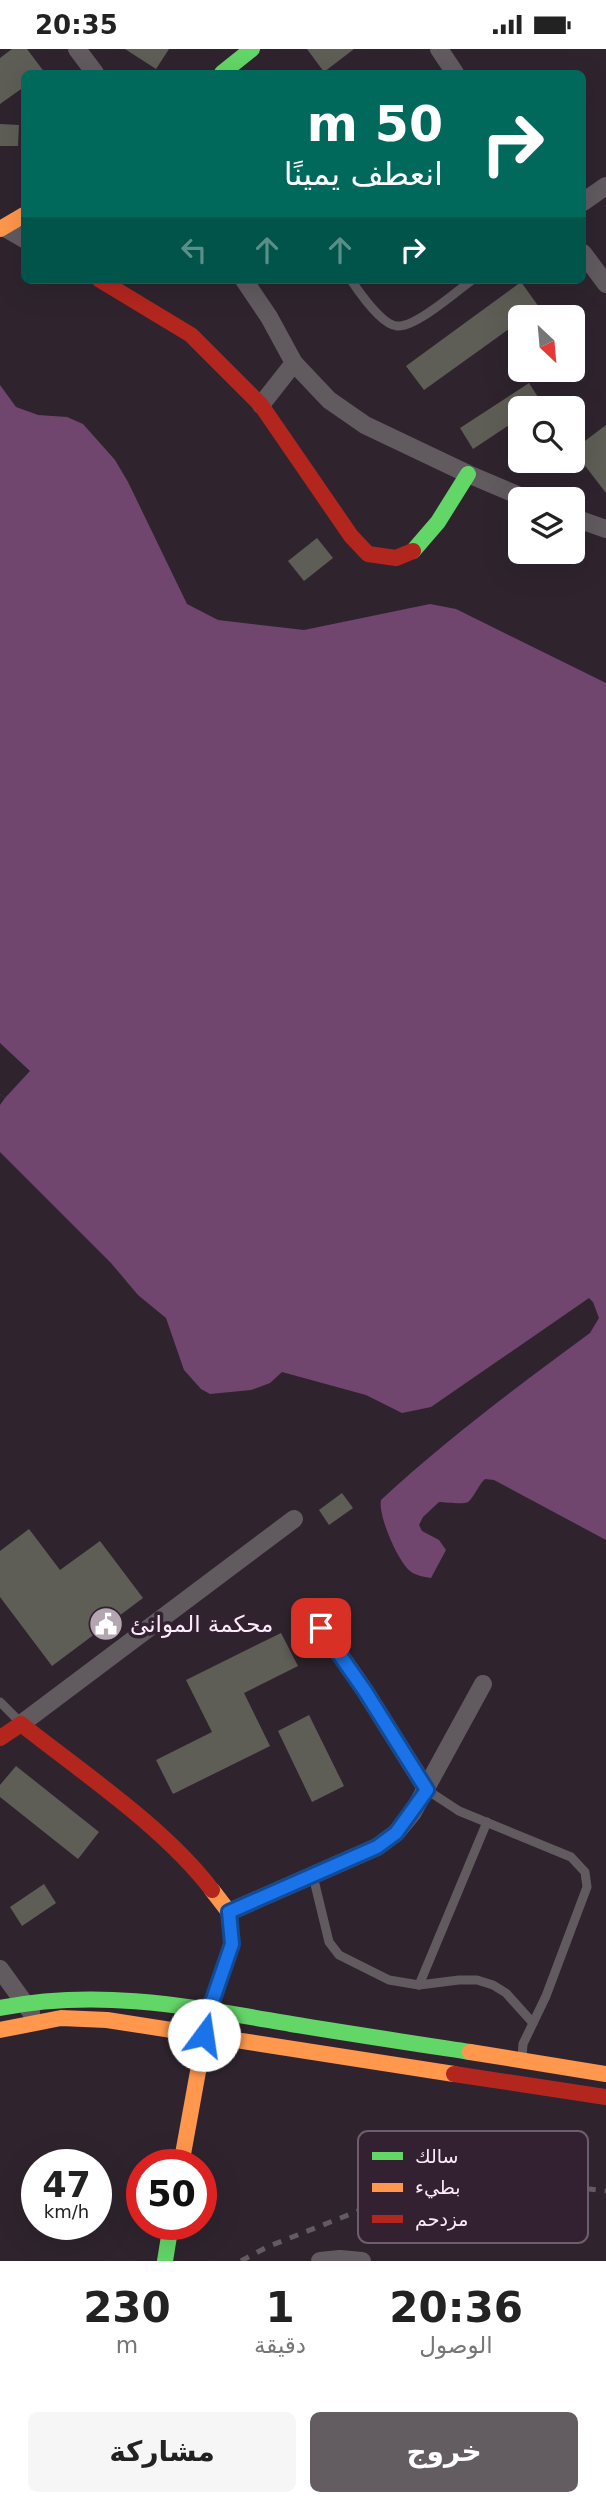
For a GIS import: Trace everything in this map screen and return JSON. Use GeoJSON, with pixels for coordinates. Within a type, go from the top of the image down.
{"type":"FeatureCollection","features":[{"type":"Feature","properties":{"kind":"street"},"geometry":{"type":"LineString","coordinates":[[77,49],[93,70]]}},
{"type":"Feature","properties":{"kind":"street"},"geometry":{"type":"LineString","coordinates":[[231,70],[252,49]]}},
{"type":"Feature","properties":{"kind":"street"},"geometry":{"type":"LineString","coordinates":[[439,49],[454,70]]}},
{"type":"Feature","properties":{"kind":"street"},"geometry":{"type":"LineString","coordinates":[[586,200],[606,186]]}},
{"type":"Feature","properties":{"kind":"street"},"geometry":{"type":"LineString","coordinates":[[2,229],[21,217]]}},
{"type":"Feature","properties":{"kind":"street"},"geometry":{"type":"LineString","coordinates":[[2,229],[21,238]]}},
{"type":"Feature","properties":{"kind":"street"},"geometry":{"type":"LineString","coordinates":[[586,257],[606,284]]}},
{"type":"Feature","properties":{"kind":"street"},"geometry":{"type":"LineString","coordinates":[[107,284],[191,335],[261,405],[345,527],[368,554],[400,558],[414,552],[468,474]]}},
{"type":"Feature","properties":{"kind":"street"},"geometry":{"type":"LineString","coordinates":[[247,284],[269,317],[294,363],[329,400],[365,425],[508,491]]}},
{"type":"Feature","properties":{"kind":"street"},"geometry":{"type":"LineString","coordinates":[[261,405],[294,363]]}},
{"type":"Feature","properties":{"kind":"street"},"geometry":{"type":"LineString","coordinates":[[585,522],[606,529]]}},
{"type":"Feature","properties":{"kind":"street"},"geometry":{"type":"LineString","coordinates":[[0,1738],[294,1519]]}},
{"type":"Feature","properties":{"kind":"street"},"geometry":{"type":"LineString","coordinates":[[307,1607],[365,1691],[427,1790]]}},
{"type":"Feature","properties":{"kind":"street"},"geometry":{"type":"LineString","coordinates":[[229,1912],[377,1847],[396,1833],[427,1790],[483,1684]]}},
{"type":"Feature","properties":{"kind":"street"},"geometry":{"type":"LineString","coordinates":[[22,1724],[145,1822],[204,1878],[229,1912],[232,1944],[209,2011],[184,2149]]}},
{"type":"Feature","properties":{"kind":"street"},"geometry":{"type":"LineString","coordinates":[[0,1969],[37,2021]]}},
{"type":"Feature","properties":{"kind":"street"},"geometry":{"type":"LineString","coordinates":[[0,2008],[24,2001],[60,1998],[116,1999],[209,2011],[606,2074]]}},
{"type":"Feature","properties":{"kind":"street"},"geometry":{"type":"LineString","coordinates":[[0,2029],[61,2018],[107,2020],[606,2097]]}},
{"type":"Feature","properties":{"kind":"street"},"geometry":{"type":"LineString","coordinates":[[164,2261],[168,2240]]}},
{"type":"Feature","properties":{"kind":"street"},"geometry":{"type":"LineString","coordinates":[[320,2261],[362,2261]]}},
{"type":"Feature","properties":{"kind":"lane"},"geometry":{"type":"LineString","coordinates":[[354,284],[384,321],[397,326],[414,322],[466,284]]}},
{"type":"Feature","properties":{"kind":"lane"},"geometry":{"type":"LineString","coordinates":[[0,1702],[22,1724]]}},
{"type":"Feature","properties":{"kind":"lane"},"geometry":{"type":"LineString","coordinates":[[427,1790],[460,1811],[570,1857],[585,1872],[587,1887],[546,1996],[523,2044],[522,2060]]}},
{"type":"Feature","properties":{"kind":"lane"},"geometry":{"type":"LineString","coordinates":[[419,1985],[486,1822]]}},
{"type":"Feature","properties":{"kind":"lane"},"geometry":{"type":"LineString","coordinates":[[313,1876],[328,1942],[340,1955],[388,1980],[419,1985],[477,1980],[493,1985],[506,1993],[533,2023]]}},
{"type":"Feature","properties":{"kind":"shaded area"},"geometry":{"type":"Polygon","coordinates":[[[0,385],[16,407],[38,415],[67,417],[83,424],[115,460],[128,482],[187,604],[218,620],[304,630],[430,604],[456,609],[606,683],[606,1540],[494,1480],[485,1479],[468,1502],[439,1502],[423,1517],[419,1525],[422,1531],[439,1540],[446,1550],[431,1578],[414,1574],[405,1565],[390,1537],[381,1507],[381,1500],[457,1434],[590,1333],[599,1318],[589,1298],[431,1407],[402,1413],[366,1395],[282,1372],[270,1383],[251,1390],[210,1394],[201,1389],[184,1370],[166,1318],[138,1295],[111,1263],[0,1152],[0,1105],[5,1098],[0,1094],[0,385]]]}},
{"type":"Feature","properties":{"kind":"pier"},"geometry":{"type":"Polygon","coordinates":[[[0,1043],[30,1071],[5,1098],[0,1094],[0,1043]]]}},
{"type":"Feature","properties":{"kind":"building"},"geometry":{"type":"Polygon","coordinates":[[[12,49],[27,49],[43,70],[21,70],[21,89],[0,104],[0,58],[12,49]]]}},
{"type":"Feature","properties":{"kind":"building"},"geometry":{"type":"Polygon","coordinates":[[[125,49],[169,49],[156,69],[125,49]]]}},
{"type":"Feature","properties":{"kind":"building"},"geometry":{"type":"Polygon","coordinates":[[[307,49],[354,49],[327,70],[323,70],[307,49]]]}},
{"type":"Feature","properties":{"kind":"building"},"geometry":{"type":"Polygon","coordinates":[[[0,124],[19,125],[18,146],[0,146],[0,124]]]}},
{"type":"Feature","properties":{"kind":"building"},"geometry":{"type":"Polygon","coordinates":[[[518,284],[522,284],[538,305],[508,305],[508,330],[424,390],[406,366],[518,284]]]}},
{"type":"Feature","properties":{"kind":"building"},"geometry":{"type":"Polygon","coordinates":[[[529,383],[537,396],[509,396],[529,383]]]}},
{"type":"Feature","properties":{"kind":"building"},"geometry":{"type":"Polygon","coordinates":[[[508,397],[508,426],[473,449],[460,428],[508,397]]]}},
{"type":"Feature","properties":{"kind":"building"},"geometry":{"type":"Polygon","coordinates":[[[606,425],[606,493],[585,466],[585,441],[606,425]]]}},
{"type":"Feature","properties":{"kind":"building"},"geometry":{"type":"Polygon","coordinates":[[[317,538],[333,558],[304,581],[288,561],[317,538]]]}},
{"type":"Feature","properties":{"kind":"building"},"geometry":{"type":"Polygon","coordinates":[[[342,1493],[353,1508],[329,1525],[319,1510],[342,1493]]]}},
{"type":"Feature","properties":{"kind":"building"},"geometry":{"type":"Polygon","coordinates":[[[29,1529],[60,1570],[100,1541],[143,1598],[52,1666],[0,1597],[0,1551],[29,1529]]]}},
{"type":"Feature","properties":{"kind":"building"},"geometry":{"type":"Polygon","coordinates":[[[281,1633],[298,1666],[244,1693],[270,1746],[173,1794],[156,1760],[212,1732],[186,1680],[281,1633]]]}},
{"type":"Feature","properties":{"kind":"building"},"geometry":{"type":"Polygon","coordinates":[[[309,1715],[344,1786],[312,1802],[278,1731],[309,1715]]]}},
{"type":"Feature","properties":{"kind":"building"},"geometry":{"type":"Polygon","coordinates":[[[16,1766],[99,1832],[78,1859],[0,1797],[0,1785],[16,1766]]]}},
{"type":"Feature","properties":{"kind":"building"},"geometry":{"type":"Polygon","coordinates":[[[44,1884],[56,1903],[22,1926],[10,1907],[44,1884]]]}},
{"type":"Feature","properties":{"kind":"railway"},"geometry":{"type":"LineString","coordinates":[[588,2189],[606,2191]]}},
{"type":"Feature","properties":{"kind":"railway"},"geometry":{"type":"LineString","coordinates":[[241,2261],[267,2247],[358,2211]]}},
{"type":"Feature","properties":{"kind":"traffic: fast"},"geometry":{"type":"LineString","coordinates":[[226,70],[252,49]]}},
{"type":"Feature","properties":{"kind":"traffic: fast"},"geometry":{"type":"LineString","coordinates":[[413,551],[438,522],[468,474]]}},
{"type":"Feature","properties":{"kind":"traffic: fast"},"geometry":{"type":"LineString","coordinates":[[0,2008],[74,2000],[146,2002],[470,2052]]}},
{"type":"Feature","properties":{"kind":"traffic: fast"},"geometry":{"type":"LineString","coordinates":[[165,2261],[168,2240]]}},
{"type":"Feature","properties":{"kind":"traffic: slow"},"geometry":{"type":"LineString","coordinates":[[0,229],[21,217]]}},
{"type":"Feature","properties":{"kind":"traffic: slow"},"geometry":{"type":"LineString","coordinates":[[184,2149],[209,2011],[232,1944],[229,1912],[212,1890]]}},
{"type":"Feature","properties":{"kind":"traffic: slow"},"geometry":{"type":"LineString","coordinates":[[0,2030],[61,2018],[107,2020],[454,2074]]}},
{"type":"Feature","properties":{"kind":"traffic: slow"},"geometry":{"type":"LineString","coordinates":[[470,2052],[606,2074]]}},
{"type":"Feature","properties":{"kind":"traffic: jam"},"geometry":{"type":"LineString","coordinates":[[107,284],[191,335],[261,405],[351,536],[368,554],[396,558],[413,551]]}},
{"type":"Feature","properties":{"kind":"traffic: jam"},"geometry":{"type":"LineString","coordinates":[[0,1738],[21,1724],[147,1823],[193,1867],[212,1890]]}},
{"type":"Feature","properties":{"kind":"traffic: jam"},"geometry":{"type":"LineString","coordinates":[[454,2074],[606,2097]]}},
{"type":"Feature","properties":{"kind":"place","name":"محكمة الموانئ"},"geometry":{"type":"Point","coordinates":[106,1624]}},
{"type":"Feature","properties":{"kind":"route"},"geometry":{"type":"LineString","coordinates":[[204,2035],[209,2011],[232,1944],[229,1912],[377,1847],[396,1833],[427,1790],[365,1691],[321,1628]]}}]}
